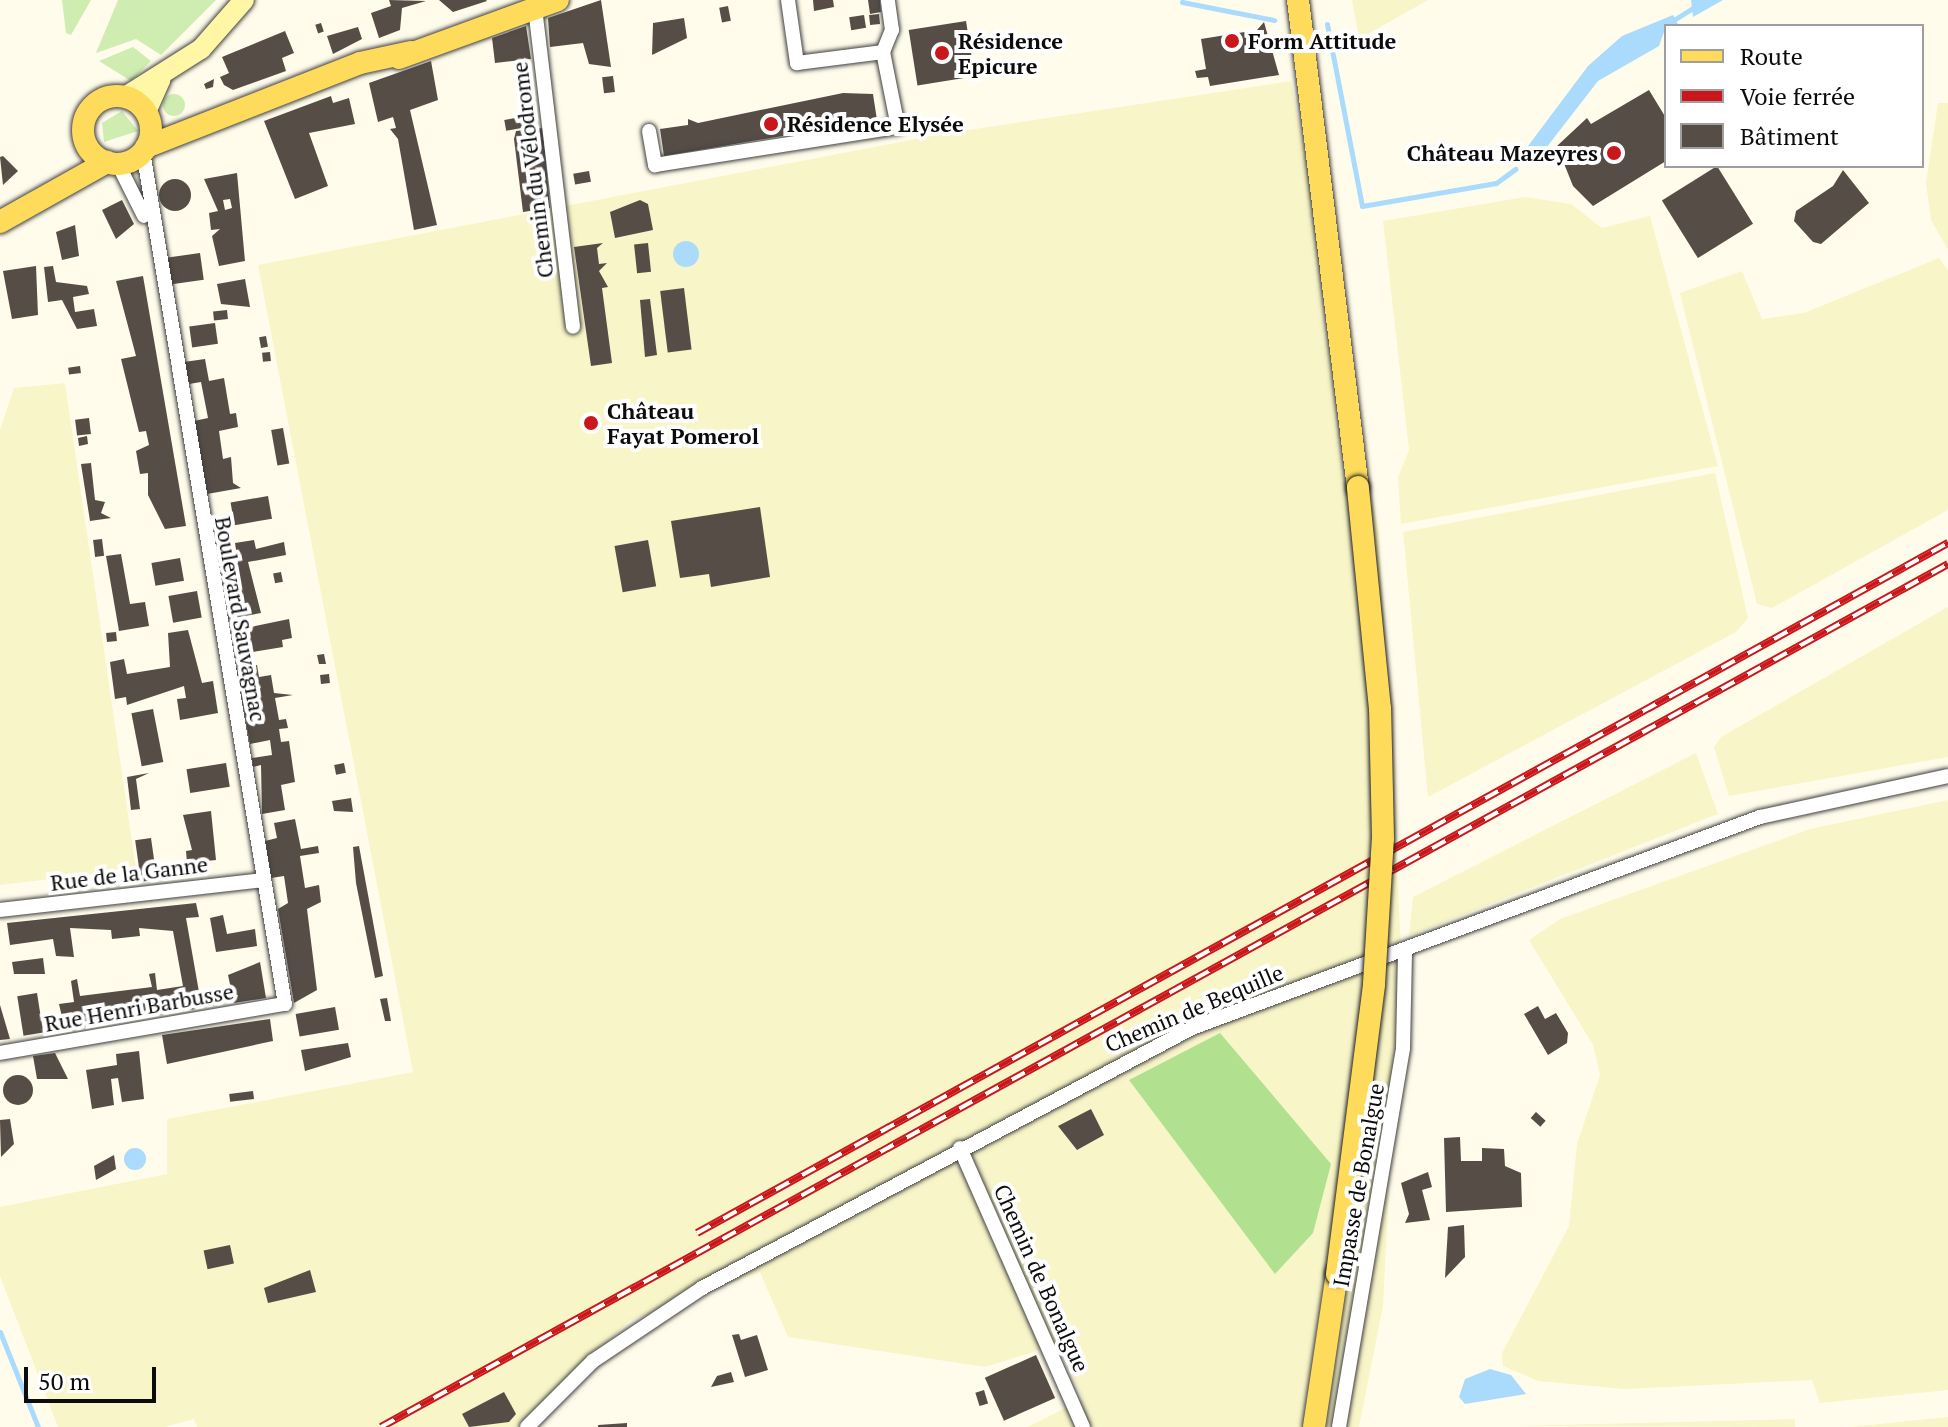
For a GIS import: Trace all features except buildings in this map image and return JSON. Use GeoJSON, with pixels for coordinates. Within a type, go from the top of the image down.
{"type":"FeatureCollection","features":[{"type":"Feature","properties":{"kind":"main road"},"geometry":{"type":"LineString","coordinates":[[0,222],[112,163],[246,109],[558,0]]}},
{"type":"Feature","properties":{"kind":"main road"},"geometry":{"type":"LineString","coordinates":[[1298,0],[1358,487],[1380,709],[1383,838],[1374,984],[1314,1427]]}},
{"type":"Feature","properties":{"kind":"main road"},"geometry":{"type":"LineString","coordinates":[[0,215],[69,163],[85,139],[85,120],[96,103],[125,97],[148,118],[174,127],[246,109]]}},
{"type":"Feature","properties":{"kind":"main road"},"geometry":{"type":"LineString","coordinates":[[145,150],[148,118]]}},
{"type":"Feature","properties":{"kind":"main road"},"geometry":{"type":"LineString","coordinates":[[85,139],[112,163]]}},
{"type":"Feature","properties":{"kind":"street"},"geometry":{"type":"LineString","coordinates":[[125,97],[161,79],[221,31],[244,0]]}},
{"type":"Feature","properties":{"kind":"street"},"geometry":{"type":"LineString","coordinates":[[788,0],[797,63],[883,52]]}},
{"type":"Feature","properties":{"kind":"street"},"geometry":{"type":"LineString","coordinates":[[649,131],[655,165],[898,127],[883,52],[892,30],[888,0]]}},
{"type":"Feature","properties":{"kind":"street","name":"Chemin du Vélodrome"},"geometry":{"type":"LineString","coordinates":[[535,8],[573,327]]}},
{"type":"Feature","properties":{"kind":"street"},"geometry":{"type":"LineString","coordinates":[[148,118],[161,79]]}},
{"type":"Feature","properties":{"kind":"street","name":"Boulevard Sauvagnac"},"geometry":{"type":"LineString","coordinates":[[145,150],[155,242],[285,1004]]}},
{"type":"Feature","properties":{"kind":"street","name":"Boulevard Sauvagnac"},"geometry":{"type":"LineString","coordinates":[[112,163],[155,242]]}},
{"type":"Feature","properties":{"kind":"street","name":"Chemin de Bequille"},"geometry":{"type":"LineString","coordinates":[[527,1427],[638,1328],[960,1148],[1192,1028],[1760,817],[1948,776]]}},
{"type":"Feature","properties":{"kind":"street","name":"Rue de la Ganne"},"geometry":{"type":"LineString","coordinates":[[0,910],[263,880]]}},
{"type":"Feature","properties":{"kind":"street","name":"Impasse de Bonalgue"},"geometry":{"type":"LineString","coordinates":[[1339,1427],[1403,1048],[1405,949]]}},
{"type":"Feature","properties":{"kind":"street","name":"Rue Henri Barbusse"},"geometry":{"type":"LineString","coordinates":[[0,1053],[285,1004]]}},
{"type":"Feature","properties":{"kind":"street","name":"Chemin de Bonalgue"},"geometry":{"type":"LineString","coordinates":[[960,1148],[1083,1427]]}},
{"type":"Feature","properties":{"kind":"shaded area"},"geometry":{"type":"Polygon","coordinates":[[[1352,0],[1428,0],[1359,39],[1352,0]]]}},
{"type":"Feature","properties":{"kind":"shaded area"},"geometry":{"type":"Polygon","coordinates":[[[1291,81],[1379,532],[1401,947],[1383,1306],[1359,1427],[1028,1427],[1083,1399],[1059,1344],[985,1367],[788,1337],[760,1272],[629,1321],[519,1427],[197,1427],[194,1419],[164,1427],[58,1427],[0,1276],[0,1207],[167,1174],[167,1119],[413,1072],[258,265],[942,134],[1291,81]]]}},
{"type":"Feature","properties":{"kind":"shaded area"},"geometry":{"type":"Polygon","coordinates":[[[1938,103],[1948,103],[1948,250],[1931,220],[1926,183],[1938,103]]]}},
{"type":"Feature","properties":{"kind":"shaded area"},"geometry":{"type":"Polygon","coordinates":[[[1525,197],[1571,204],[1602,228],[1650,216],[1718,466],[1401,524],[1398,477],[1409,450],[1383,221],[1525,197]]]}},
{"type":"Feature","properties":{"kind":"shaded area"},"geometry":{"type":"Polygon","coordinates":[[[1939,258],[1948,270],[1948,510],[1772,608],[1757,604],[1680,293],[1742,271],[1762,319],[1804,313],[1939,258]]]}},
{"type":"Feature","properties":{"kind":"shaded area"},"geometry":{"type":"Polygon","coordinates":[[[65,383],[136,869],[0,885],[0,430],[14,388],[65,383]]]}},
{"type":"Feature","properties":{"kind":"shaded area"},"geometry":{"type":"Polygon","coordinates":[[[1715,473],[1748,618],[1736,632],[1428,797],[1403,532],[1715,473]]]}},
{"type":"Feature","properties":{"kind":"shaded area"},"geometry":{"type":"Polygon","coordinates":[[[1948,607],[1948,757],[1729,796],[1714,747],[1721,737],[1948,607]]]}},
{"type":"Feature","properties":{"kind":"shaded area"},"geometry":{"type":"Polygon","coordinates":[[[1696,753],[1718,814],[1409,936],[1413,897],[1696,753]]]}},
{"type":"Feature","properties":{"kind":"shaded area"},"geometry":{"type":"Polygon","coordinates":[[[1948,800],[1948,1390],[1820,1403],[1812,1380],[1624,1389],[1538,1381],[1503,1366],[1502,1353],[1569,1226],[1577,1144],[1600,1075],[1593,1045],[1529,940],[1560,919],[1810,829],[1948,800]]]}},
{"type":"Feature","properties":{"kind":"shaded area"},"geometry":{"type":"Polygon","coordinates":[[[1948,1417],[1948,1427],[1850,1427],[1948,1417]]]}},
{"type":"Feature","properties":{"kind":"shaded area"},"geometry":{"type":"Polygon","coordinates":[[[1795,1419],[1795,1427],[1515,1426],[1795,1419]]]}},
{"type":"Feature","properties":{"kind":"green space"},"geometry":{"type":"Polygon","coordinates":[[[62,0],[91,0],[71,35],[66,33],[62,0]]]}},
{"type":"Feature","properties":{"kind":"green space"},"geometry":{"type":"Polygon","coordinates":[[[118,0],[216,0],[161,55],[136,39],[96,53],[118,0]]]}},
{"type":"Feature","properties":{"kind":"green space"},"geometry":{"type":"Polygon","coordinates":[[[133,47],[151,61],[131,81],[99,61],[133,47]]]}},
{"type":"Feature","properties":{"kind":"green space"},"geometry":{"type":"Polygon","coordinates":[[[174,94],[182,97],[185,105],[182,113],[174,116],[166,113],[163,105],[166,97],[174,94]]]}},
{"type":"Feature","properties":{"kind":"green space"},"geometry":{"type":"Polygon","coordinates":[[[122,111],[138,131],[104,142],[102,123],[122,111]]]}},
{"type":"Feature","properties":{"kind":"green space"},"geometry":{"type":"Polygon","coordinates":[[[1220,1033],[1331,1164],[1313,1233],[1275,1274],[1129,1080],[1220,1033]]]}},
{"type":"Feature","properties":{"kind":"water"},"geometry":{"type":"Polygon","coordinates":[[[1691,0],[1723,0],[1693,17],[1691,0]]]}},
{"type":"Feature","properties":{"kind":"water"},"geometry":{"type":"Polygon","coordinates":[[[1673,15],[1678,24],[1664,24],[1659,46],[1598,81],[1536,161],[1525,150],[1588,66],[1622,36],[1673,15]]]}},
{"type":"Feature","properties":{"kind":"water"},"geometry":{"type":"Polygon","coordinates":[[[686,241],[695,245],[699,254],[695,263],[686,267],[677,263],[673,254],[677,245],[686,241]]]}},
{"type":"Feature","properties":{"kind":"water"},"geometry":{"type":"Polygon","coordinates":[[[135,1148],[143,1151],[146,1159],[143,1167],[135,1170],[127,1167],[124,1159],[127,1151],[135,1148]]]}},
{"type":"Feature","properties":{"kind":"water"},"geometry":{"type":"Polygon","coordinates":[[[1490,1369],[1511,1375],[1526,1394],[1465,1404],[1459,1397],[1465,1379],[1490,1369]]]}},
{"type":"Feature","properties":{"kind":"waterway"},"geometry":{"type":"LineString","coordinates":[[1672,21],[1705,0]]}},
{"type":"Feature","properties":{"kind":"waterway"},"geometry":{"type":"LineString","coordinates":[[1182,2],[1274,20]]}},
{"type":"Feature","properties":{"kind":"waterway"},"geometry":{"type":"LineString","coordinates":[[1327,24],[1362,206],[1496,183],[1515,169]]}},
{"type":"Feature","properties":{"kind":"waterway"},"geometry":{"type":"LineString","coordinates":[[0,1332],[38,1427]]}},
{"type":"Feature","properties":{"kind":"railway"},"geometry":{"type":"LineString","coordinates":[[697,1233],[1948,543]]}},
{"type":"Feature","properties":{"kind":"railway"},"geometry":{"type":"LineString","coordinates":[[381,1427],[1948,564]]}},
{"type":"Feature","properties":{"kind":"place","name":"Form Attitude"},"geometry":{"type":"Point","coordinates":[1232,41]}},
{"type":"Feature","properties":{"kind":"place","name":"Résidence Epicure"},"geometry":{"type":"Point","coordinates":[942,53]}},
{"type":"Feature","properties":{"kind":"place","name":"Résidence Elysée"},"geometry":{"type":"Point","coordinates":[771,124]}},
{"type":"Feature","properties":{"kind":"place","name":"Château Mazeyres"},"geometry":{"type":"Point","coordinates":[1614,153]}},
{"type":"Feature","properties":{"kind":"place","name":"Château Fayat Pomerol"},"geometry":{"type":"Point","coordinates":[591,423]}}]}
